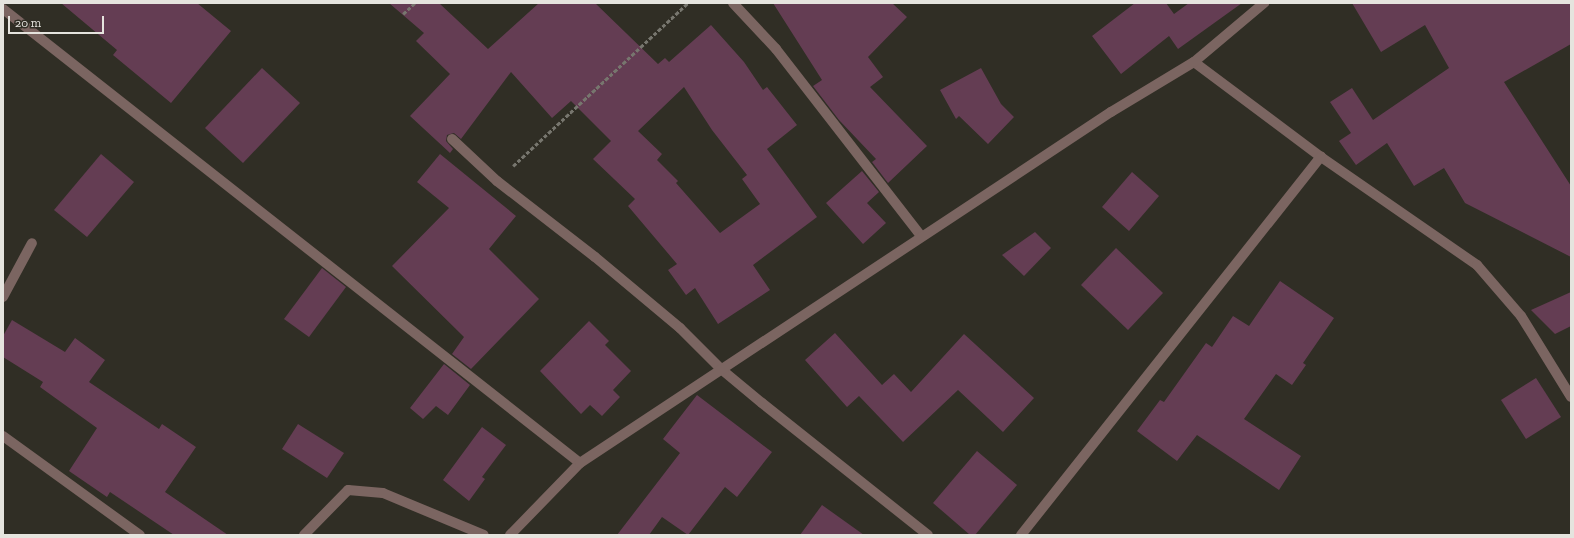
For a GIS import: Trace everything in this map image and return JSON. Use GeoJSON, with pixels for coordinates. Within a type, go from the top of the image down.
{"type":"FeatureCollection","features":[{"type":"Feature","properties":{"kind":"street"},"geometry":{"type":"LineString","coordinates":[[733,3],[776,49],[921,236]]}},
{"type":"Feature","properties":{"kind":"street"},"geometry":{"type":"LineString","coordinates":[[510,535],[580,463],[921,236],[1111,112],[1194,62],[1264,3]]}},
{"type":"Feature","properties":{"kind":"street"},"geometry":{"type":"LineString","coordinates":[[3,9],[580,463]]}},
{"type":"Feature","properties":{"kind":"street"},"geometry":{"type":"LineString","coordinates":[[1194,62],[1321,157],[1477,265],[1521,316],[1571,396]]}},
{"type":"Feature","properties":{"kind":"street"},"geometry":{"type":"LineString","coordinates":[[452,139],[496,181],[595,257],[680,328],[721,369],[928,535]]}},
{"type":"Feature","properties":{"kind":"street"},"geometry":{"type":"LineString","coordinates":[[1021,535],[1321,157]]}},
{"type":"Feature","properties":{"kind":"street"},"geometry":{"type":"LineString","coordinates":[[3,297],[32,244]]}},
{"type":"Feature","properties":{"kind":"street"},"geometry":{"type":"LineString","coordinates":[[3,436],[140,535]]}},
{"type":"Feature","properties":{"kind":"street"},"geometry":{"type":"LineString","coordinates":[[304,535],[348,490],[383,493],[484,535]]}},
{"type":"Feature","properties":{"kind":"path"},"geometry":{"type":"LineString","coordinates":[[403,14],[415,3]]}},
{"type":"Feature","properties":{"kind":"path"},"geometry":{"type":"LineString","coordinates":[[496,181],[688,3]]}},
{"type":"Feature","properties":{"kind":"building"},"geometry":{"type":"Polygon","coordinates":[[[61,3],[197,3],[231,31],[171,103],[113,55],[117,50],[61,3]]]}},
{"type":"Feature","properties":{"kind":"building"},"geometry":{"type":"Polygon","coordinates":[[[389,3],[439,3],[488,49],[539,3],[595,3],[658,64],[665,58],[669,62],[711,25],[744,62],[763,90],[767,87],[797,125],[767,149],[817,217],[753,265],[770,290],[718,324],[695,288],[686,295],[668,270],[677,264],[628,206],[635,199],[593,159],[611,141],[571,101],[552,118],[511,72],[461,139],[454,133],[447,135],[446,141],[453,149],[450,153],[410,116],[450,74],[416,41],[424,33],[389,3]],[[684,87],[638,131],[662,154],[657,160],[678,181],[676,183],[720,233],[760,204],[742,179],[747,175],[712,130],[684,87]]]}},
{"type":"Feature","properties":{"kind":"building"},"geometry":{"type":"Polygon","coordinates":[[[773,3],[892,3],[907,17],[868,57],[883,77],[870,87],[927,146],[888,183],[872,162],[876,159],[839,120],[813,86],[822,80],[773,3]]]}},
{"type":"Feature","properties":{"kind":"building"},"geometry":{"type":"Polygon","coordinates":[[[1135,3],[1166,3],[1174,14],[1189,3],[1242,3],[1178,49],[1169,36],[1121,74],[1092,36],[1135,3]]]}},
{"type":"Feature","properties":{"kind":"building"},"geometry":{"type":"Polygon","coordinates":[[[1352,3],[1571,3],[1571,44],[1504,82],[1571,186],[1571,257],[1465,203],[1444,168],[1414,186],[1387,143],[1356,165],[1339,141],[1351,133],[1330,102],[1352,88],[1373,120],[1449,68],[1425,25],[1381,52],[1352,3]]]}},
{"type":"Feature","properties":{"kind":"building"},"geometry":{"type":"Polygon","coordinates":[[[262,68],[300,103],[243,163],[205,128],[262,68]]]}},
{"type":"Feature","properties":{"kind":"building"},"geometry":{"type":"Polygon","coordinates":[[[981,68],[1001,104],[1014,117],[988,144],[959,116],[956,119],[940,90],[981,68]]]}},
{"type":"Feature","properties":{"kind":"building"},"geometry":{"type":"Polygon","coordinates":[[[101,154],[134,182],[87,237],[54,210],[101,154]]]}},
{"type":"Feature","properties":{"kind":"building"},"geometry":{"type":"Polygon","coordinates":[[[440,154],[516,216],[489,249],[539,299],[471,369],[452,354],[464,337],[392,266],[449,208],[417,182],[440,154]]]}},
{"type":"Feature","properties":{"kind":"building"},"geometry":{"type":"Polygon","coordinates":[[[862,171],[879,192],[867,203],[886,223],[863,244],[826,203],[862,171]]]}},
{"type":"Feature","properties":{"kind":"building"},"geometry":{"type":"Polygon","coordinates":[[[1132,172],[1159,196],[1129,231],[1102,207],[1132,172]]]}},
{"type":"Feature","properties":{"kind":"building"},"geometry":{"type":"Polygon","coordinates":[[[1035,232],[1051,248],[1024,276],[1002,255],[1035,232]]]}},
{"type":"Feature","properties":{"kind":"building"},"geometry":{"type":"Polygon","coordinates":[[[1116,248],[1163,293],[1128,330],[1081,285],[1116,248]]]}},
{"type":"Feature","properties":{"kind":"building"},"geometry":{"type":"Polygon","coordinates":[[[322,268],[346,287],[309,337],[284,319],[322,268]]]}},
{"type":"Feature","properties":{"kind":"building"},"geometry":{"type":"Polygon","coordinates":[[[1280,281],[1334,318],[1303,363],[1306,365],[1292,385],[1276,374],[1244,419],[1301,456],[1279,490],[1197,435],[1177,461],[1137,431],[1160,400],[1164,402],[1206,343],[1212,347],[1233,316],[1249,326],[1280,281]]]}},
{"type":"Feature","properties":{"kind":"building"},"geometry":{"type":"Polygon","coordinates":[[[1571,292],[1571,326],[1555,334],[1531,310],[1571,292]]]}},
{"type":"Feature","properties":{"kind":"building"},"geometry":{"type":"Polygon","coordinates":[[[12,320],[65,352],[75,338],[105,360],[89,382],[159,429],[162,424],[196,447],[165,492],[228,535],[174,535],[110,492],[107,497],[69,471],[97,428],[40,387],[43,382],[3,357],[3,336],[12,320]]]}},
{"type":"Feature","properties":{"kind":"building"},"geometry":{"type":"Polygon","coordinates":[[[589,321],[609,341],[605,345],[631,371],[613,390],[620,397],[602,416],[590,405],[581,414],[540,371],[589,321]]]}},
{"type":"Feature","properties":{"kind":"building"},"geometry":{"type":"Polygon","coordinates":[[[835,333],[882,385],[894,374],[911,392],[964,334],[1034,398],[1003,432],[958,390],[903,442],[859,396],[847,407],[805,360],[835,333]]]}},
{"type":"Feature","properties":{"kind":"building"},"geometry":{"type":"Polygon","coordinates":[[[444,364],[470,385],[448,415],[436,406],[423,419],[410,408],[444,364]]]}},
{"type":"Feature","properties":{"kind":"building"},"geometry":{"type":"Polygon","coordinates":[[[1536,378],[1561,417],[1526,439],[1501,400],[1536,378]]]}},
{"type":"Feature","properties":{"kind":"building"},"geometry":{"type":"Polygon","coordinates":[[[697,395],[772,452],[737,497],[725,487],[688,535],[662,517],[649,535],[617,535],[680,453],[663,439],[697,395]]]}},
{"type":"Feature","properties":{"kind":"building"},"geometry":{"type":"Polygon","coordinates":[[[298,424],[344,453],[327,478],[282,449],[298,424]]]}},
{"type":"Feature","properties":{"kind":"building"},"geometry":{"type":"Polygon","coordinates":[[[482,427],[506,445],[482,477],[485,479],[469,501],[443,480],[482,427]]]}},
{"type":"Feature","properties":{"kind":"building"},"geometry":{"type":"Polygon","coordinates":[[[977,451],[1017,485],[975,535],[970,535],[933,503],[977,451]]]}},
{"type":"Feature","properties":{"kind":"building"},"geometry":{"type":"Polygon","coordinates":[[[822,505],[864,535],[800,535],[822,505]]]}}]}
